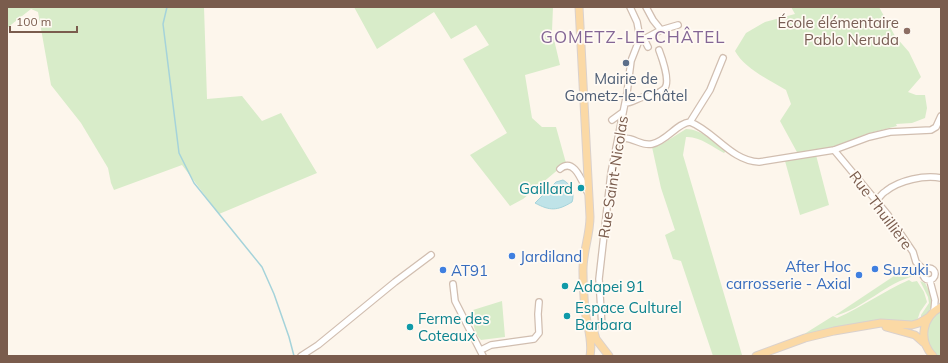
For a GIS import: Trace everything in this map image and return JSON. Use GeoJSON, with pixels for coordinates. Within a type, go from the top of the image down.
{"type":"FeatureCollection","features":[{"type":"Feature","properties":{"kind":"main road"},"geometry":{"type":"LineString","coordinates":[[579,7],[590,194],[594,227],[588,258],[585,310],[591,344],[590,356]]}},
{"type":"Feature","properties":{"kind":"main road"},"geometry":{"type":"LineString","coordinates":[[586,288],[594,334],[602,348],[609,356]]}},
{"type":"Feature","properties":{"kind":"main road"},"geometry":{"type":"LineString","coordinates":[[756,356],[805,338],[834,331],[890,323],[912,325],[919,323],[941,307]]}},
{"type":"Feature","properties":{"kind":"main road"},"geometry":{"type":"LineString","coordinates":[[924,343],[924,330],[928,317]]}},
{"type":"Feature","properties":{"kind":"main road"},"geometry":{"type":"LineString","coordinates":[[872,325],[909,332],[917,336],[933,356]]}},
{"type":"Feature","properties":{"kind":"street"},"geometry":{"type":"LineString","coordinates":[[630,7],[642,38],[648,47]]}},
{"type":"Feature","properties":{"kind":"street"},"geometry":{"type":"LineString","coordinates":[[646,7],[653,20],[662,30]]}},
{"type":"Feature","properties":{"kind":"street"},"geometry":{"type":"LineString","coordinates":[[642,38],[678,25]]}},
{"type":"Feature","properties":{"kind":"street","name":"Rue Saint-Nicolas"},"geometry":{"type":"LineString","coordinates":[[602,326],[600,288],[601,255],[605,220],[612,171],[633,54],[642,38]]}},
{"type":"Feature","properties":{"kind":"street"},"geometry":{"type":"LineString","coordinates":[[625,103],[630,103],[638,98],[656,94],[666,87],[665,67],[659,50]]}},
{"type":"Feature","properties":{"kind":"street"},"geometry":{"type":"LineString","coordinates":[[618,138],[631,139],[651,145],[670,135],[681,125],[690,122],[710,90],[723,58]]}},
{"type":"Feature","properties":{"kind":"street"},"geometry":{"type":"LineString","coordinates":[[612,120],[623,112]]}},
{"type":"Feature","properties":{"kind":"street"},"geometry":{"type":"LineString","coordinates":[[690,122],[701,128],[734,153],[753,162],[766,162],[834,150],[869,137],[890,132],[931,130],[936,127],[941,116]]}},
{"type":"Feature","properties":{"kind":"street","name":"Rue Thuillière"},"geometry":{"type":"LineString","coordinates":[[834,150],[877,200],[913,252],[916,262],[924,270]]}},
{"type":"Feature","properties":{"kind":"street"},"geometry":{"type":"LineString","coordinates":[[560,169],[566,166],[577,171],[590,194]]}},
{"type":"Feature","properties":{"kind":"street"},"geometry":{"type":"LineString","coordinates":[[877,200],[886,191],[902,182],[935,177],[941,178]]}},
{"type":"Feature","properties":{"kind":"street"},"geometry":{"type":"LineString","coordinates":[[301,356],[318,345],[396,281],[431,255]]}},
{"type":"Feature","properties":{"kind":"street"},"geometry":{"type":"LineString","coordinates":[[930,281],[935,277],[934,271],[929,268],[924,270],[923,277],[930,281],[934,292],[936,303],[934,311]]}},
{"type":"Feature","properties":{"kind":"street"},"geometry":{"type":"LineString","coordinates":[[453,284],[455,301],[483,356]]}},
{"type":"Feature","properties":{"kind":"street"},"geometry":{"type":"LineString","coordinates":[[586,288],[600,288]]}},
{"type":"Feature","properties":{"kind":"street"},"geometry":{"type":"LineString","coordinates":[[934,292],[941,299]]}},
{"type":"Feature","properties":{"kind":"street"},"geometry":{"type":"LineString","coordinates":[[481,350],[491,345],[534,339],[539,333],[539,302]]}},
{"type":"Feature","properties":{"kind":"green space"},"geometry":{"type":"Polygon","coordinates":[[[7,7],[204,7],[207,99],[242,96],[262,121],[281,113],[317,173],[219,214],[182,165],[114,190],[108,168],[81,123],[51,85],[38,12],[31,9],[7,28],[7,7]]]}},
{"type":"Feature","properties":{"kind":"green space"},"geometry":{"type":"Polygon","coordinates":[[[354,7],[553,7],[552,31],[560,65],[525,75],[532,118],[542,127],[556,127],[566,163],[523,199],[510,206],[470,155],[507,133],[463,59],[489,45],[476,25],[451,39],[434,12],[377,49],[354,7]]]}},
{"type":"Feature","properties":{"kind":"green space"},"geometry":{"type":"Polygon","coordinates":[[[791,7],[879,7],[895,36],[909,52],[921,77],[908,92],[916,95],[925,95],[927,108],[925,118],[912,123],[896,124],[897,126],[866,134],[833,148],[798,154],[780,121],[791,104],[786,90],[765,78],[744,63],[735,51],[746,33],[765,22],[795,14],[791,7]]]}},
{"type":"Feature","properties":{"kind":"green space"},"geometry":{"type":"Polygon","coordinates":[[[686,129],[697,131],[726,151],[724,153],[701,140],[686,137],[683,155],[742,355],[739,356],[713,356],[681,261],[673,259],[665,235],[675,230],[661,188],[652,147],[662,144],[686,129]]]}},
{"type":"Feature","properties":{"kind":"green space"},"geometry":{"type":"Polygon","coordinates":[[[816,155],[829,205],[800,215],[785,161],[816,155]]]}},
{"type":"Feature","properties":{"kind":"green space"},"geometry":{"type":"Polygon","coordinates":[[[910,270],[915,271],[915,276],[894,284],[845,313],[834,316],[897,274],[910,270]]]}},
{"type":"Feature","properties":{"kind":"green space"},"geometry":{"type":"Polygon","coordinates":[[[909,280],[912,282],[917,281],[924,292],[927,302],[920,312],[917,321],[866,322],[801,336],[833,316],[837,318],[846,314],[909,280]]]}},
{"type":"Feature","properties":{"kind":"green space"},"geometry":{"type":"Polygon","coordinates":[[[920,281],[925,283],[932,298],[929,311],[921,319],[921,315],[929,303],[928,297],[920,281]]]}},
{"type":"Feature","properties":{"kind":"green space"},"geometry":{"type":"Polygon","coordinates":[[[502,301],[505,337],[481,340],[469,318],[473,310],[502,301]]]}},
{"type":"Feature","properties":{"kind":"green space"},"geometry":{"type":"Polygon","coordinates":[[[941,310],[941,356],[937,356],[929,345],[927,332],[932,320],[941,310]]]}},
{"type":"Feature","properties":{"kind":"water"},"geometry":{"type":"Polygon","coordinates":[[[563,180],[572,190],[572,202],[554,209],[549,209],[535,203],[556,182],[563,180]]]}},
{"type":"Feature","properties":{"kind":"waterway"},"geometry":{"type":"LineString","coordinates":[[167,7],[163,24],[179,153],[194,183],[262,267],[274,294],[294,356]]}},
{"type":"Feature","properties":{"kind":"place","name":"École élémentaire Pablo Neruda"},"geometry":{"type":"Point","coordinates":[907,31]}},
{"type":"Feature","properties":{"kind":"place","name":"Mairie de Gometz-le-Châtel"},"geometry":{"type":"Point","coordinates":[626,63]}},
{"type":"Feature","properties":{"kind":"place","name":"Gaillard"},"geometry":{"type":"Point","coordinates":[581,188]}},
{"type":"Feature","properties":{"kind":"place","name":"Jardiland"},"geometry":{"type":"Point","coordinates":[512,256]}},
{"type":"Feature","properties":{"kind":"place","name":"Suzuki"},"geometry":{"type":"Point","coordinates":[875,269]}},
{"type":"Feature","properties":{"kind":"place","name":"AT91"},"geometry":{"type":"Point","coordinates":[443,270]}},
{"type":"Feature","properties":{"kind":"place","name":"After Hoc carrosserie - Axial"},"geometry":{"type":"Point","coordinates":[859,275]}},
{"type":"Feature","properties":{"kind":"place","name":"Adapei 91"},"geometry":{"type":"Point","coordinates":[565,286]}},
{"type":"Feature","properties":{"kind":"place","name":"Espace Culturel Barbara"},"geometry":{"type":"Point","coordinates":[567,316]}},
{"type":"Feature","properties":{"kind":"place","name":"Ferme des Coteaux"},"geometry":{"type":"Point","coordinates":[410,327]}},
{"type":"Feature","properties":{"kind":"district","name":"GOMETZ-LE-CHÂTEL"},"geometry":{"type":"Point","coordinates":[633,36]}}]}
